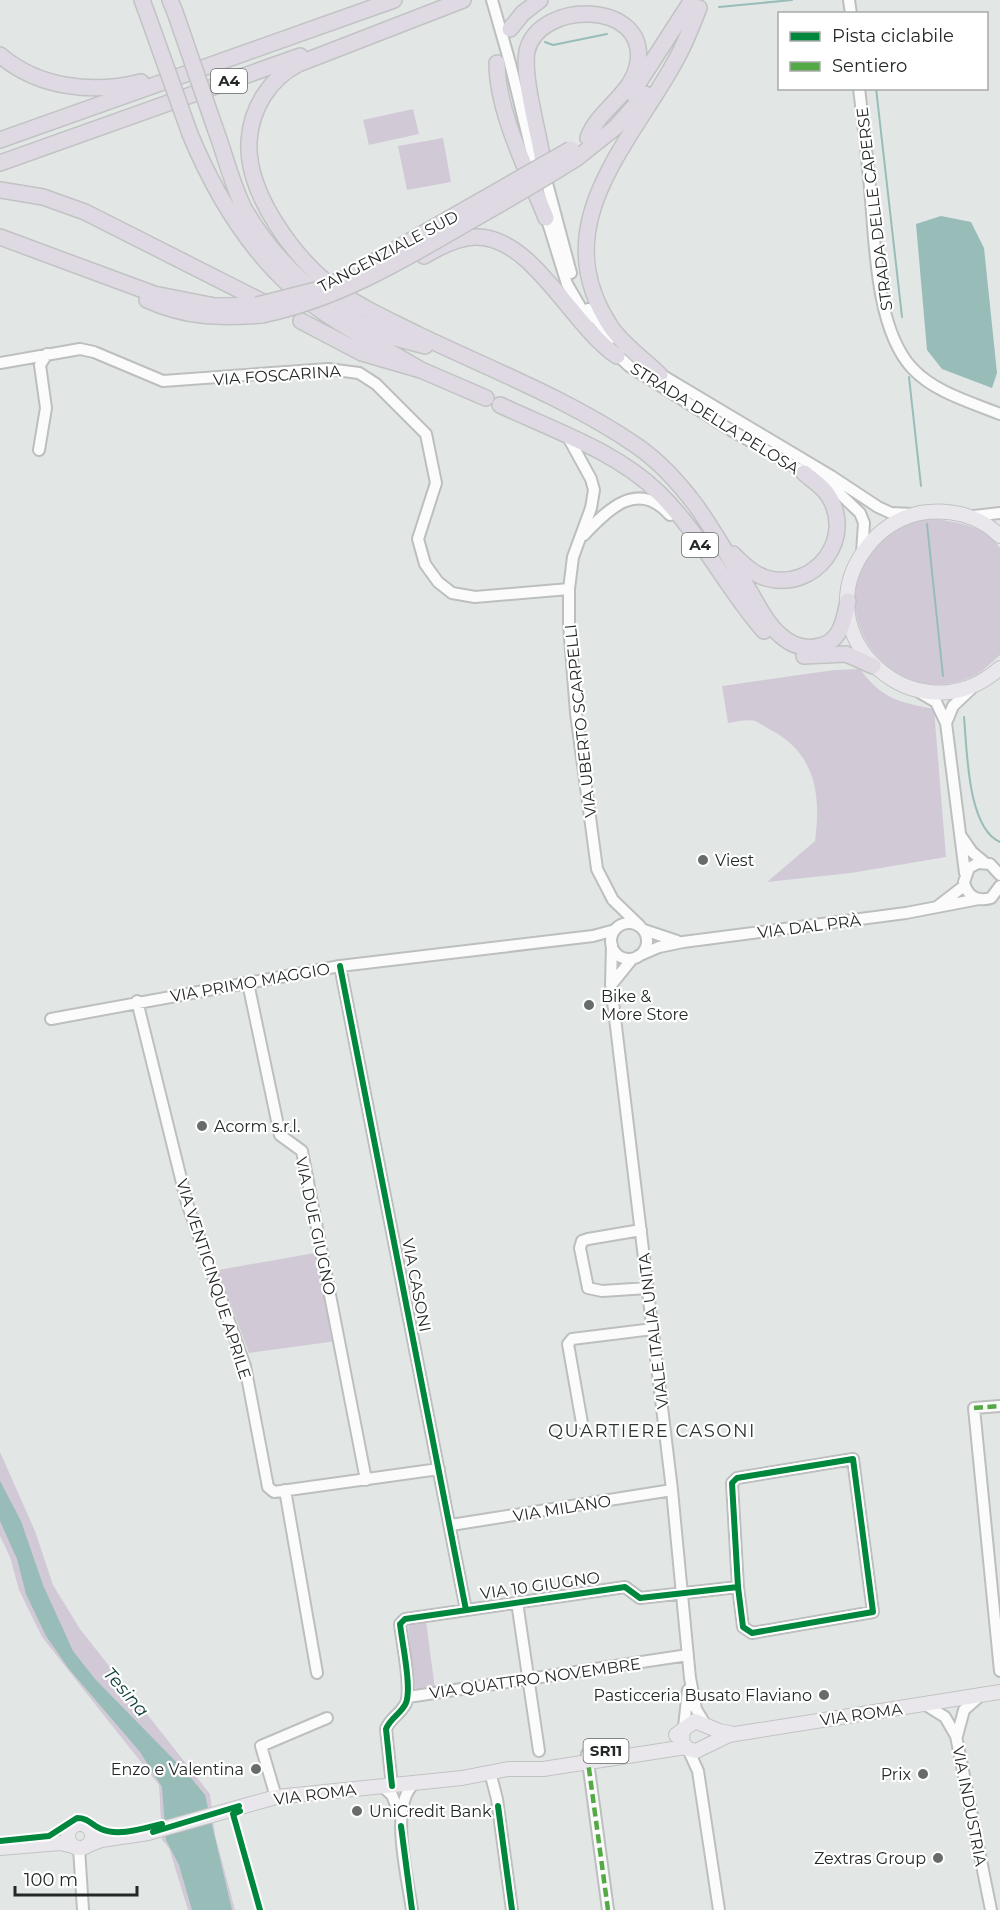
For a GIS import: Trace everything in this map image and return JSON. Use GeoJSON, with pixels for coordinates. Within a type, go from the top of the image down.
{"type":"FeatureCollection","features":[{"type":"Feature","properties":{"kind":"highway"},"geometry":{"type":"LineString","coordinates":[[142,0],[190,134],[215,192],[256,250],[324,313],[421,370],[486,398]]}},
{"type":"Feature","properties":{"kind":"highway"},"geometry":{"type":"LineString","coordinates":[[0,55],[26,73],[54,83],[87,87],[123,86],[389,0]]}},
{"type":"Feature","properties":{"kind":"highway","name":"A4"},"geometry":{"type":"LineString","coordinates":[[0,140],[394,0]]}},
{"type":"Feature","properties":{"kind":"highway","name":"A4"},"geometry":{"type":"LineString","coordinates":[[0,162],[457,0]]}},
{"type":"Feature","properties":{"kind":"highway"},"geometry":{"type":"LineString","coordinates":[[463,0],[298,64],[285,72],[268,89],[255,111],[250,129],[249,155],[259,190],[276,224],[297,251],[326,281],[367,309],[474,362],[531,387],[637,446],[662,466],[683,489],[715,534],[743,564],[760,576],[782,581],[808,575],[828,556],[834,543],[837,520],[828,495],[804,473]]}},
{"type":"Feature","properties":{"kind":"highway"},"geometry":{"type":"LineString","coordinates":[[510,30],[523,13],[540,0]]}},
{"type":"Feature","properties":{"kind":"highway"},"geometry":{"type":"LineString","coordinates":[[545,173],[526,64],[529,39],[534,26],[551,10],[570,2],[584,1],[602,5],[618,15],[636,42],[638,52],[638,62],[632,80],[619,99],[596,124],[588,138]]}},
{"type":"Feature","properties":{"kind":"highway"},"geometry":{"type":"LineString","coordinates":[[660,375],[622,341],[600,307],[592,288],[587,261],[587,236],[596,194],[607,172],[677,59],[699,3]]}},
{"type":"Feature","properties":{"kind":"highway","name":"TANGENZIALE SUD"},"geometry":{"type":"LineString","coordinates":[[0,237],[181,312],[215,318],[320,289],[345,278],[574,153],[618,110],[699,3]]}},
{"type":"Feature","properties":{"kind":"highway","name":"TANGENZIALE SUD"},"geometry":{"type":"LineString","coordinates":[[261,307],[320,300],[361,282],[443,237],[616,128],[643,98],[699,3]]}},
{"type":"Feature","properties":{"kind":"highway"},"geometry":{"type":"LineString","coordinates":[[173,6],[244,208],[267,243],[296,274],[330,304],[381,333],[474,362]]}},
{"type":"Feature","properties":{"kind":"highway"},"geometry":{"type":"LineString","coordinates":[[498,63],[497,81],[502,102],[546,218]]}},
{"type":"Feature","properties":{"kind":"highway"},"geometry":{"type":"LineString","coordinates":[[0,190],[43,197],[85,212],[261,307]]}},
{"type":"Feature","properties":{"kind":"highway"},"geometry":{"type":"LineString","coordinates":[[361,282],[386,275],[438,248],[476,237],[507,245],[535,270],[593,337],[617,356]]}},
{"type":"Feature","properties":{"kind":"highway"},"geometry":{"type":"LineString","coordinates":[[301,321],[362,353],[421,370]]}},
{"type":"Feature","properties":{"kind":"highway","name":"A4"},"geometry":{"type":"LineString","coordinates":[[500,405],[627,467],[650,484],[677,513],[759,625],[780,646],[805,656],[846,654],[873,666]]}},
{"type":"Feature","properties":{"kind":"highway","name":"A4"},"geometry":{"type":"LineString","coordinates":[[715,534],[767,620],[780,635],[793,644],[808,648],[832,641],[841,627],[848,601]]}},
{"type":"Feature","properties":{"kind":"main road"},"geometry":{"type":"LineString","coordinates":[[1000,536],[969,516],[949,512],[915,514],[884,529],[862,553],[851,578],[848,601],[850,621],[857,641],[873,666],[890,679],[912,689],[939,693],[965,689],[1000,668]]}},
{"type":"Feature","properties":{"kind":"main road","name":"VIA ROMA"},"geometry":{"type":"LineString","coordinates":[[588,1758],[687,1748],[696,1751],[720,1737],[1000,1692]]}},
{"type":"Feature","properties":{"kind":"main road","name":"VIA ROMA"},"geometry":{"type":"LineString","coordinates":[[0,1848],[43,1845],[79,1846],[108,1838],[135,1836],[276,1797],[468,1777],[525,1768],[543,1768],[658,1746],[695,1721],[719,1731],[741,1734]]}},
{"type":"Feature","properties":{"kind":"main road"},"geometry":{"type":"LineString","coordinates":[[706,1725],[711,1733],[707,1746]]}},
{"type":"Feature","properties":{"kind":"main road"},"geometry":{"type":"LineString","coordinates":[[683,1728],[681,1738],[687,1748]]}},
{"type":"Feature","properties":{"kind":"main road","name":"VIA ROMA"},"geometry":{"type":"LineString","coordinates":[[43,1845],[79,1824],[89,1827]]}},
{"type":"Feature","properties":{"kind":"main road"},"geometry":{"type":"LineString","coordinates":[[89,1827],[108,1838]]}},
{"type":"Feature","properties":{"kind":"main road"},"geometry":{"type":"LineString","coordinates":[[70,1828],[68,1838],[79,1846],[92,1835],[89,1827]]}},
{"type":"Feature","properties":{"kind":"street","name":"STRADA DELLA PELOSA"},"geometry":{"type":"LineString","coordinates":[[492,0],[528,133],[546,218],[572,295],[592,326],[617,356],[734,432],[836,490],[860,513],[864,523],[862,553]]}},
{"type":"Feature","properties":{"kind":"street","name":"STRADA DELLE CAPERSE"},"geometry":{"type":"LineString","coordinates":[[859,90],[885,312],[892,334],[906,359],[924,378],[941,390],[1000,414]]}},
{"type":"Feature","properties":{"kind":"street","name":"STRADA DELLA PELOSA"},"geometry":{"type":"LineString","coordinates":[[528,133],[545,173],[571,275],[587,308],[610,337],[629,354],[660,375],[878,507],[891,513],[915,514]]}},
{"type":"Feature","properties":{"kind":"street","name":"VIA FOSCARINA"},"geometry":{"type":"LineString","coordinates":[[0,363],[68,349],[94,352],[154,379],[176,382],[328,369],[359,374],[376,384],[426,434],[436,483],[418,539],[425,564],[438,582],[452,593],[475,597],[569,589]]}},
{"type":"Feature","properties":{"kind":"street"},"geometry":{"type":"LineString","coordinates":[[39,450],[46,408],[40,365],[46,354]]}},
{"type":"Feature","properties":{"kind":"street","name":"VIA UBERTO SCARPELLI"},"geometry":{"type":"LineString","coordinates":[[568,437],[591,479],[594,490],[591,508],[573,557],[569,589],[570,657],[597,870],[616,907],[614,936]]}},
{"type":"Feature","properties":{"kind":"street","name":"VIA UBERTO SCARPELLI"},"geometry":{"type":"LineString","coordinates":[[580,539],[601,516],[618,503],[624,500],[645,499],[662,507],[720,573]]}},
{"type":"Feature","properties":{"kind":"street"},"geometry":{"type":"LineString","coordinates":[[969,516],[987,517],[1000,513]]}},
{"type":"Feature","properties":{"kind":"street"},"geometry":{"type":"LineString","coordinates":[[946,723],[958,700],[978,683]]}},
{"type":"Feature","properties":{"kind":"street"},"geometry":{"type":"LineString","coordinates":[[912,689],[936,702],[946,723],[965,873],[964,886],[970,895],[979,899]]}},
{"type":"Feature","properties":{"kind":"street"},"geometry":{"type":"LineString","coordinates":[[958,830],[972,852],[995,867]]}},
{"type":"Feature","properties":{"kind":"street"},"geometry":{"type":"LineString","coordinates":[[965,873],[973,865],[995,867]]}},
{"type":"Feature","properties":{"kind":"street"},"geometry":{"type":"LineString","coordinates":[[935,909],[964,886]]}},
{"type":"Feature","properties":{"kind":"street","name":"VIA DAL PRÀ"},"geometry":{"type":"LineString","coordinates":[[635,958],[659,947],[683,942],[935,909],[991,897],[1000,886]]}},
{"type":"Feature","properties":{"kind":"street","name":"VIA UBERTO SCARPELLI"},"geometry":{"type":"LineString","coordinates":[[613,900],[642,928]]}},
{"type":"Feature","properties":{"kind":"street"},"geometry":{"type":"LineString","coordinates":[[611,985],[646,947],[642,928],[629,923],[614,936],[622,957],[635,958]]}},
{"type":"Feature","properties":{"kind":"street","name":"VIA DAL PRÀ"},"geometry":{"type":"LineString","coordinates":[[642,928],[663,938],[683,942]]}},
{"type":"Feature","properties":{"kind":"street","name":"VIA PRIMO MAGGIO"},"geometry":{"type":"LineString","coordinates":[[51,1019],[137,1001],[340,966],[593,936],[614,936]]}},
{"type":"Feature","properties":{"kind":"street","name":"VIALE ITALIA UNITA"},"geometry":{"type":"LineString","coordinates":[[614,936],[611,985],[672,1490],[690,1678],[696,1709],[706,1725]]}},
{"type":"Feature","properties":{"kind":"street","name":"VIA CASONI"},"geometry":{"type":"LineString","coordinates":[[340,966],[452,1525],[466,1610]]}},
{"type":"Feature","properties":{"kind":"street","name":"VIA DUE GIUGNO"},"geometry":{"type":"LineString","coordinates":[[248,982],[280,1135],[302,1151],[366,1480]]}},
{"type":"Feature","properties":{"kind":"street","name":"VIA VENTICINQUE APRILE"},"geometry":{"type":"LineString","coordinates":[[137,1001],[187,1203],[245,1366],[268,1487],[274,1492],[285,1490]]}},
{"type":"Feature","properties":{"kind":"street"},"geometry":{"type":"LineString","coordinates":[[641,1230],[588,1239],[582,1241],[580,1248],[588,1288],[602,1290],[648,1288]]}},
{"type":"Feature","properties":{"kind":"street"},"geometry":{"type":"LineString","coordinates":[[582,1424],[568,1344],[572,1339],[653,1329]]}},
{"type":"Feature","properties":{"kind":"street"},"geometry":{"type":"LineString","coordinates":[[1000,1406],[974,1408],[1000,1671]]}},
{"type":"Feature","properties":{"kind":"street"},"geometry":{"type":"LineString","coordinates":[[853,1459],[873,1612],[752,1634],[743,1627],[738,1587],[732,1483],[737,1478],[853,1459]]}},
{"type":"Feature","properties":{"kind":"street"},"geometry":{"type":"LineString","coordinates":[[317,1673],[285,1490],[439,1469]]}},
{"type":"Feature","properties":{"kind":"street","name":"VIA MILANO"},"geometry":{"type":"LineString","coordinates":[[452,1525],[672,1490]]}},
{"type":"Feature","properties":{"kind":"street","name":"VIA 10 GIUGNO"},"geometry":{"type":"LineString","coordinates":[[408,1697],[400,1624],[405,1619],[625,1587],[640,1598],[738,1587]]}},
{"type":"Feature","properties":{"kind":"street"},"geometry":{"type":"LineString","coordinates":[[517,1602],[539,1751]]}},
{"type":"Feature","properties":{"kind":"street","name":"VIA QUATTRO NOVEMBRE"},"geometry":{"type":"LineString","coordinates":[[387,1786],[386,1729],[389,1722],[402,1710],[408,1697],[529,1677],[688,1655]]}},
{"type":"Feature","properties":{"kind":"street","name":"VIALE ITALIA UNITA"},"geometry":{"type":"LineString","coordinates":[[683,1728],[690,1678]]}},
{"type":"Feature","properties":{"kind":"street","name":"VIA INDUSTRIA"},"geometry":{"type":"LineString","coordinates":[[956,1736],[964,1710],[981,1695]]}},
{"type":"Feature","properties":{"kind":"street","name":"VIA INDUSTRIA"},"geometry":{"type":"LineString","coordinates":[[926,1705],[945,1717],[956,1736],[991,1910]]}},
{"type":"Feature","properties":{"kind":"street"},"geometry":{"type":"LineString","coordinates":[[276,1797],[261,1746],[327,1718]]}},
{"type":"Feature","properties":{"kind":"street"},"geometry":{"type":"LineString","coordinates":[[698,1771],[707,1746]]}},
{"type":"Feature","properties":{"kind":"street"},"geometry":{"type":"LineString","coordinates":[[687,1748],[698,1771],[719,1910]]}},
{"type":"Feature","properties":{"kind":"street"},"geometry":{"type":"LineString","coordinates":[[588,1758],[608,1910]]}},
{"type":"Feature","properties":{"kind":"street"},"geometry":{"type":"LineString","coordinates":[[490,1772],[497,1799],[512,1910]]}},
{"type":"Feature","properties":{"kind":"street"},"geometry":{"type":"LineString","coordinates":[[401,1821],[406,1793],[415,1783]]}},
{"type":"Feature","properties":{"kind":"street"},"geometry":{"type":"LineString","coordinates":[[387,1786],[394,1798],[401,1821],[412,1910]]}},
{"type":"Feature","properties":{"kind":"street"},"geometry":{"type":"LineString","coordinates":[[79,1846],[83,1910]]}},
{"type":"Feature","properties":{"kind":"shaded area"},"geometry":{"type":"Polygon","coordinates":[[[413,109],[419,134],[369,145],[363,120],[413,109]]]}},
{"type":"Feature","properties":{"kind":"shaded area"},"geometry":{"type":"Polygon","coordinates":[[[443,138],[451,182],[407,190],[398,146],[443,138]]]}},
{"type":"Feature","properties":{"kind":"shaded area"},"geometry":{"type":"Polygon","coordinates":[[[931,518],[978,529],[994,540],[1000,548],[1000,655],[979,673],[950,684],[922,683],[897,672],[876,655],[862,632],[855,605],[858,577],[876,546],[896,529],[911,522],[931,518]]]}},
{"type":"Feature","properties":{"kind":"shaded area"},"geometry":{"type":"Polygon","coordinates":[[[860,669],[876,687],[892,698],[934,709],[946,857],[851,873],[767,882],[815,841],[816,792],[806,764],[798,751],[786,740],[755,721],[728,723],[722,686],[834,670],[860,669]]]}},
{"type":"Feature","properties":{"kind":"shaded area"},"geometry":{"type":"Polygon","coordinates":[[[320,1252],[337,1341],[249,1353],[218,1270],[320,1252]]]}},
{"type":"Feature","properties":{"kind":"shaded area","name":"Tesina"},"geometry":{"type":"Polygon","coordinates":[[[0,1452],[35,1531],[53,1585],[80,1629],[210,1794],[215,1835],[235,1910],[188,1910],[169,1848],[162,1840],[159,1785],[42,1637],[19,1590],[10,1557],[0,1536],[0,1452]]]}},
{"type":"Feature","properties":{"kind":"shaded area"},"geometry":{"type":"Polygon","coordinates":[[[426,1621],[435,1689],[419,1692],[415,1687],[408,1628],[411,1623],[426,1621]]]}},
{"type":"Feature","properties":{"kind":"water"},"geometry":{"type":"Polygon","coordinates":[[[941,216],[971,222],[984,248],[997,373],[992,388],[942,369],[927,350],[916,224],[941,216]]]}},
{"type":"Feature","properties":{"kind":"water","name":"Tesina"},"geometry":{"type":"Polygon","coordinates":[[[0,1481],[21,1521],[43,1585],[73,1651],[95,1679],[187,1773],[205,1795],[232,1910],[192,1910],[179,1865],[166,1840],[162,1787],[140,1752],[69,1669],[46,1636],[26,1594],[17,1559],[0,1521],[0,1481]]]}},
{"type":"Feature","properties":{"kind":"waterway"},"geometry":{"type":"LineString","coordinates":[[719,7],[792,0]]}},
{"type":"Feature","properties":{"kind":"waterway"},"geometry":{"type":"LineString","coordinates":[[545,42],[553,45],[607,34]]}},
{"type":"Feature","properties":{"kind":"waterway"},"geometry":{"type":"LineString","coordinates":[[876,90],[902,317]]}},
{"type":"Feature","properties":{"kind":"waterway"},"geometry":{"type":"LineString","coordinates":[[909,377],[921,486]]}},
{"type":"Feature","properties":{"kind":"waterway"},"geometry":{"type":"LineString","coordinates":[[927,524],[943,676]]}},
{"type":"Feature","properties":{"kind":"waterway"},"geometry":{"type":"LineString","coordinates":[[964,717],[968,766],[975,804],[989,834],[1000,842]]}},
{"type":"Feature","properties":{"kind":"marked path"},"geometry":{"type":"LineString","coordinates":[[974,1408],[1000,1406]]}},
{"type":"Feature","properties":{"kind":"marked path"},"geometry":{"type":"LineString","coordinates":[[587,1754],[608,1910]]}},
{"type":"Feature","properties":{"kind":"cycle path"},"geometry":{"type":"LineString","coordinates":[[340,966],[466,1610]]}},
{"type":"Feature","properties":{"kind":"cycle path"},"geometry":{"type":"LineString","coordinates":[[392,1786],[386,1729],[404,1707],[408,1696],[400,1624],[405,1619],[625,1587],[640,1598],[738,1587],[743,1627],[752,1633],[873,1612],[853,1459],[737,1478],[732,1483],[738,1587]]}},
{"type":"Feature","properties":{"kind":"cycle path"},"geometry":{"type":"LineString","coordinates":[[153,1832],[239,1806]]}},
{"type":"Feature","properties":{"kind":"cycle path"},"geometry":{"type":"LineString","coordinates":[[498,1806],[512,1910]]}},
{"type":"Feature","properties":{"kind":"cycle path"},"geometry":{"type":"LineString","coordinates":[[240,1811],[233,1814],[260,1910]]}},
{"type":"Feature","properties":{"kind":"cycle path"},"geometry":{"type":"LineString","coordinates":[[0,1841],[49,1836],[77,1818],[87,1820],[101,1829],[116,1832],[162,1824]]}},
{"type":"Feature","properties":{"kind":"cycle path"},"geometry":{"type":"LineString","coordinates":[[401,1826],[412,1910]]}},
{"type":"Feature","properties":{"kind":"place","name":"Viest"},"geometry":{"type":"Point","coordinates":[703,860]}},
{"type":"Feature","properties":{"kind":"place","name":"Bike & More Store"},"geometry":{"type":"Point","coordinates":[589,1005]}},
{"type":"Feature","properties":{"kind":"place","name":"Acorm s.r.l."},"geometry":{"type":"Point","coordinates":[202,1126]}},
{"type":"Feature","properties":{"kind":"place","name":"Pasticceria Busato Flaviano"},"geometry":{"type":"Point","coordinates":[824,1695]}},
{"type":"Feature","properties":{"kind":"place","name":"Enzo e Valentina"},"geometry":{"type":"Point","coordinates":[256,1769]}},
{"type":"Feature","properties":{"kind":"place","name":"Prix"},"geometry":{"type":"Point","coordinates":[923,1774]}},
{"type":"Feature","properties":{"kind":"place","name":"UniCredit Bank"},"geometry":{"type":"Point","coordinates":[357,1811]}},
{"type":"Feature","properties":{"kind":"place","name":"Zextras Group"},"geometry":{"type":"Point","coordinates":[938,1858]}},
{"type":"Feature","properties":{"kind":"district","name":"QUARTIERE CASONI"},"geometry":{"type":"Point","coordinates":[652,1431]}}]}
